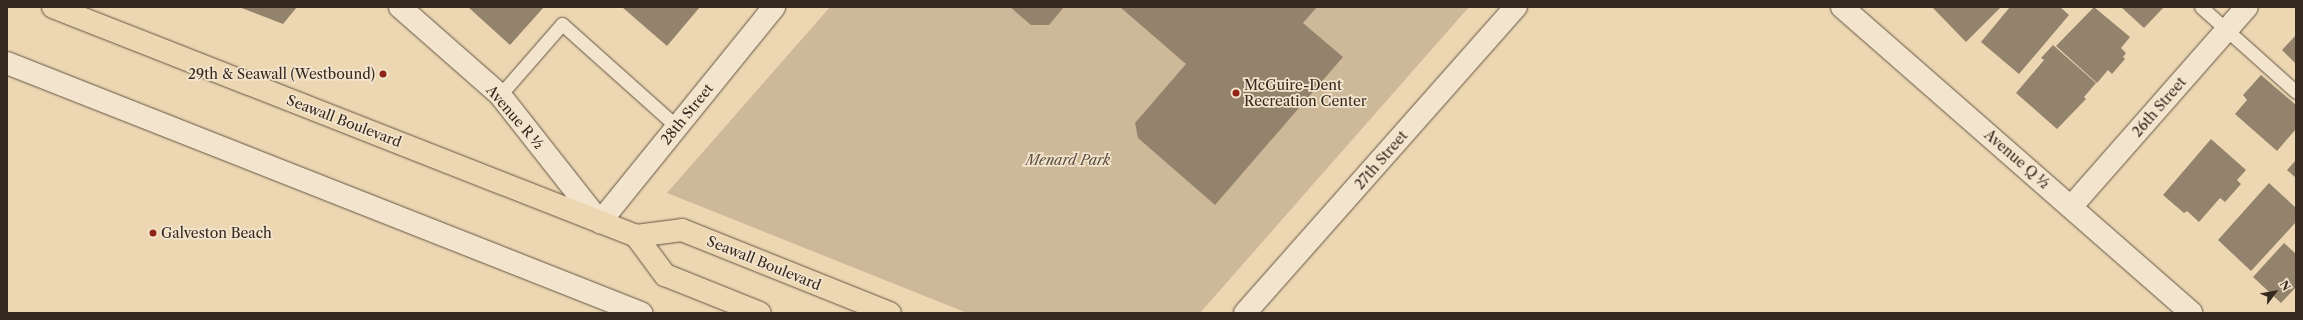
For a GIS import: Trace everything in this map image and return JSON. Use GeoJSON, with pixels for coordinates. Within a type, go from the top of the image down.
{"type":"FeatureCollection","features":[{"type":"Feature","properties":{"kind":"main road","name":"Seawall Boulevard"},"geometry":{"type":"LineString","coordinates":[[58,8],[636,236],[682,230],[890,313]]}},
{"type":"Feature","properties":{"kind":"main road"},"geometry":{"type":"LineString","coordinates":[[636,236],[665,275],[760,313]]}},
{"type":"Feature","properties":{"kind":"street","name":"Avenue R ½"},"geometry":{"type":"LineString","coordinates":[[400,7],[500,95],[600,222]]}},
{"type":"Feature","properties":{"kind":"street","name":"27th Street"},"geometry":{"type":"LineString","coordinates":[[1246,313],[1516,7]]}},
{"type":"Feature","properties":{"kind":"street","name":"Avenue Q ½"},"geometry":{"type":"LineString","coordinates":[[1842,7],[2191,313]]}},
{"type":"Feature","properties":{"kind":"street","name":"26th Street"},"geometry":{"type":"LineString","coordinates":[[2071,207],[2247,7]]}},
{"type":"Feature","properties":{"kind":"street","name":"28th Street"},"geometry":{"type":"LineString","coordinates":[[600,222],[677,127],[767,9]]}},
{"type":"Feature","properties":{"kind":"street"},"geometry":{"type":"LineString","coordinates":[[7,63],[641,313]]}},
{"type":"Feature","properties":{"kind":"lane"},"geometry":{"type":"LineString","coordinates":[[2201,7],[2296,92]]}},
{"type":"Feature","properties":{"kind":"lane"},"geometry":{"type":"LineString","coordinates":[[500,95],[562,24],[677,127]]}},
{"type":"Feature","properties":{"kind":"green space","name":"Menard Park"},"geometry":{"type":"Polygon","coordinates":[[[830,7],[1469,7],[1200,313],[967,313],[667,193],[830,7]]]}},
{"type":"Feature","properties":{"kind":"building"},"geometry":{"type":"Polygon","coordinates":[[[239,7],[297,7],[283,24],[239,7]]]}},
{"type":"Feature","properties":{"kind":"building"},"geometry":{"type":"Polygon","coordinates":[[[468,7],[544,7],[510,45],[468,7]]]}},
{"type":"Feature","properties":{"kind":"building"},"geometry":{"type":"Polygon","coordinates":[[[622,7],[700,7],[667,46],[622,7]]]}},
{"type":"Feature","properties":{"kind":"building"},"geometry":{"type":"Polygon","coordinates":[[[1010,7],[1064,7],[1049,25],[1031,25],[1010,7]]]}},
{"type":"Feature","properties":{"kind":"building","name":"McGuire-Dent Recreation Center"},"geometry":{"type":"Polygon","coordinates":[[[1120,7],[1317,7],[1303,23],[1343,57],[1215,205],[1138,138],[1135,123],[1186,64],[1120,7]]]}},
{"type":"Feature","properties":{"kind":"building"},"geometry":{"type":"Polygon","coordinates":[[[1932,7],[2001,7],[1966,42],[1932,7]]]}},
{"type":"Feature","properties":{"kind":"building"},"geometry":{"type":"Polygon","coordinates":[[[2010,7],[2060,7],[2069,15],[2019,74],[1981,42],[2010,7]]]}},
{"type":"Feature","properties":{"kind":"building"},"geometry":{"type":"Polygon","coordinates":[[[2094,7],[2130,37],[2121,48],[2126,53],[2123,57],[2125,59],[2112,74],[2108,70],[2097,83],[2056,46],[2094,7]]]}},
{"type":"Feature","properties":{"kind":"building"},"geometry":{"type":"Polygon","coordinates":[[[2121,7],[2164,7],[2144,28],[2121,7]]]}},
{"type":"Feature","properties":{"kind":"building"},"geometry":{"type":"Polygon","coordinates":[[[2296,35],[2296,64],[2282,50],[2296,35]]]}},
{"type":"Feature","properties":{"kind":"building"},"geometry":{"type":"Polygon","coordinates":[[[2053,45],[2096,83],[2084,97],[2086,99],[2057,129],[2016,93],[2044,60],[2041,58],[2053,45]]]}},
{"type":"Feature","properties":{"kind":"building"},"geometry":{"type":"Polygon","coordinates":[[[2261,75],[2296,105],[2296,129],[2277,151],[2235,114],[2247,100],[2243,95],[2261,75]]]}},
{"type":"Feature","properties":{"kind":"building"},"geometry":{"type":"Polygon","coordinates":[[[2211,139],[2246,170],[2237,180],[2241,184],[2225,202],[2220,198],[2199,222],[2187,211],[2184,213],[2163,195],[2211,139]]]}},
{"type":"Feature","properties":{"kind":"building"},"geometry":{"type":"Polygon","coordinates":[[[2296,160],[2296,178],[2287,170],[2296,160]]]}},
{"type":"Feature","properties":{"kind":"building"},"geometry":{"type":"Polygon","coordinates":[[[2269,183],[2296,208],[2296,222],[2251,271],[2218,240],[2269,183]]]}},
{"type":"Feature","properties":{"kind":"building"},"geometry":{"type":"Polygon","coordinates":[[[2284,243],[2296,254],[2296,287],[2281,303],[2253,277],[2284,243]]]}},
{"type":"Feature","properties":{"kind":"place","name":"29th & Seawall (Westbound)"},"geometry":{"type":"Point","coordinates":[383,74]}},
{"type":"Feature","properties":{"kind":"place","name":"McGuire-Dent Recreation Center"},"geometry":{"type":"Point","coordinates":[1236,93]}},
{"type":"Feature","properties":{"kind":"place","name":"Galveston Beach"},"geometry":{"type":"Point","coordinates":[153,233]}}]}
